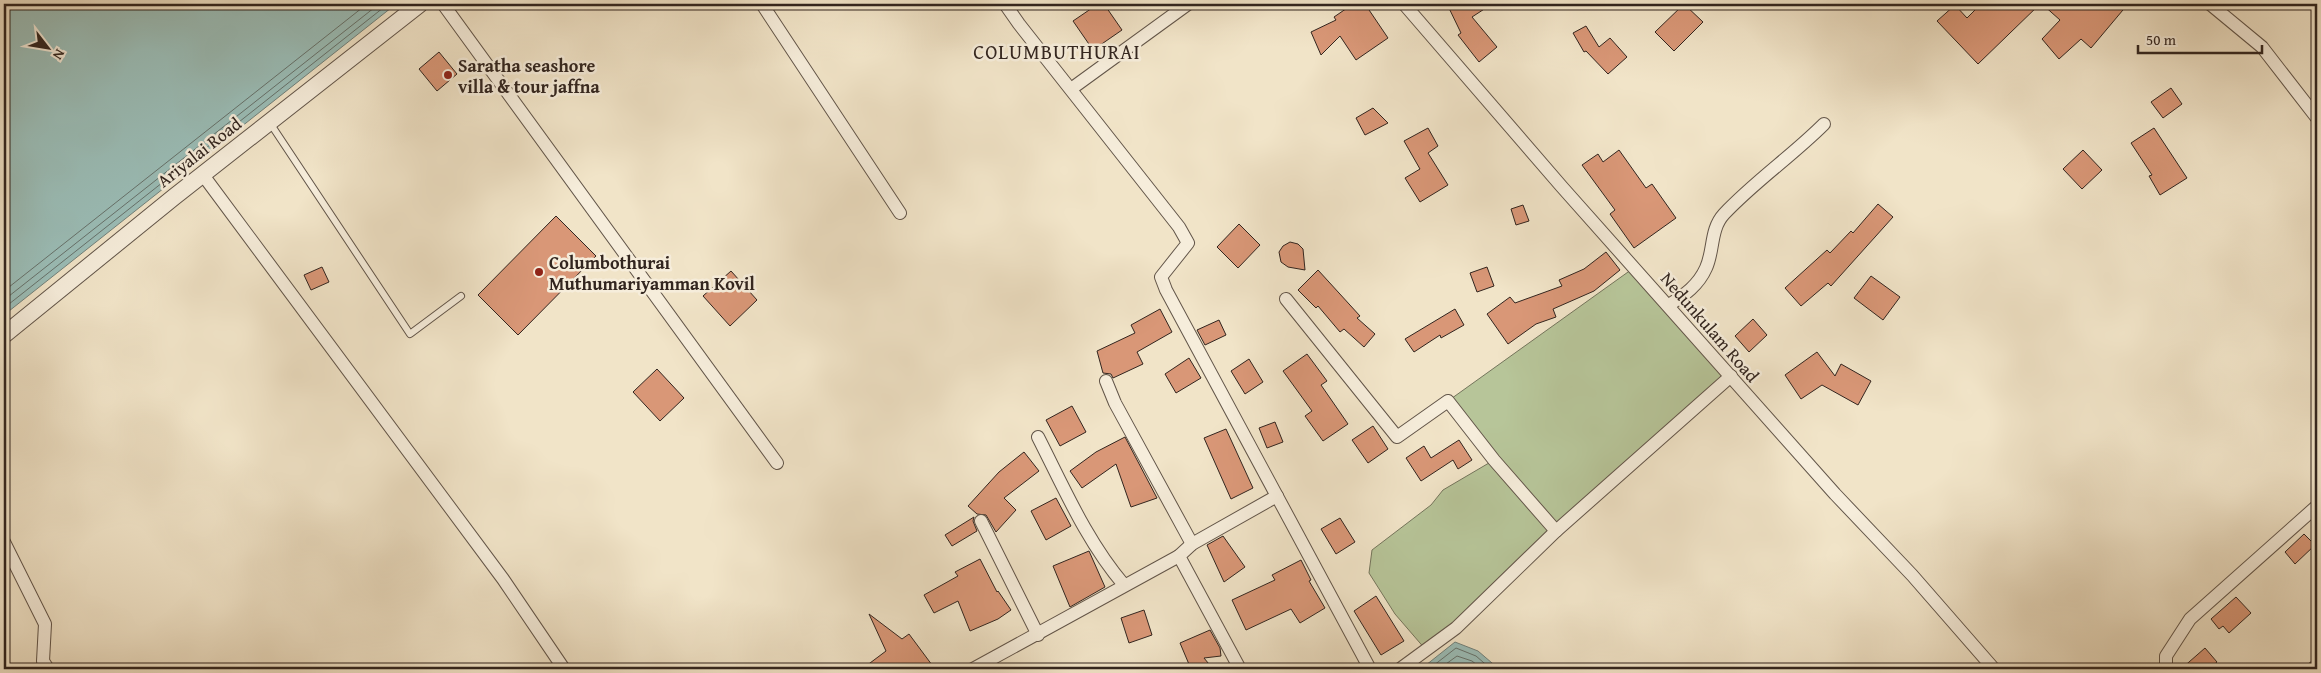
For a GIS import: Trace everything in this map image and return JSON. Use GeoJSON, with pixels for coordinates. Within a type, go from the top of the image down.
{"type":"FeatureCollection","features":[{"type":"Feature","properties":{"kind":"street","name":"Ariyalai Road"},"geometry":{"type":"LineString","coordinates":[[4,334],[203,174],[420,4]]}},
{"type":"Feature","properties":{"kind":"street"},"geometry":{"type":"LineString","coordinates":[[443,4],[777,463]]}},
{"type":"Feature","properties":{"kind":"street"},"geometry":{"type":"LineString","coordinates":[[762,4],[900,213]]}},
{"type":"Feature","properties":{"kind":"street"},"geometry":{"type":"LineString","coordinates":[[1005,4],[1018,24],[1179,226],[1188,243],[1161,277],[1370,669]]}},
{"type":"Feature","properties":{"kind":"street"},"geometry":{"type":"LineString","coordinates":[[1071,89],[1188,4]]}},
{"type":"Feature","properties":{"kind":"street","name":"Nedunkulam Road"},"geometry":{"type":"LineString","coordinates":[[1406,4],[1731,376],[1836,494],[1912,575],[1994,669]]}},
{"type":"Feature","properties":{"kind":"street"},"geometry":{"type":"LineString","coordinates":[[2210,4],[2262,47],[2317,118]]}},
{"type":"Feature","properties":{"kind":"street"},"geometry":{"type":"LineString","coordinates":[[1669,305],[1691,291],[1707,268],[1714,232],[1723,216],[1764,177],[1798,150],[1824,124]]}},
{"type":"Feature","properties":{"kind":"street"},"geometry":{"type":"LineString","coordinates":[[203,174],[503,579],[564,669]]}},
{"type":"Feature","properties":{"kind":"street"},"geometry":{"type":"LineString","coordinates":[[1286,299],[1397,437],[1448,401],[1494,460],[1556,531]]}},
{"type":"Feature","properties":{"kind":"street"},"geometry":{"type":"LineString","coordinates":[[1400,669],[1456,628],[1556,531],[1731,376]]}},
{"type":"Feature","properties":{"kind":"street"},"geometry":{"type":"LineString","coordinates":[[1106,381],[1115,403],[1192,544]]}},
{"type":"Feature","properties":{"kind":"street"},"geometry":{"type":"LineString","coordinates":[[1038,437],[1081,522],[1108,566],[1124,585]]}},
{"type":"Feature","properties":{"kind":"street"},"geometry":{"type":"LineString","coordinates":[[973,669],[1179,556],[1192,544],[1277,496]]}},
{"type":"Feature","properties":{"kind":"street"},"geometry":{"type":"LineString","coordinates":[[2166,669],[2166,656],[2190,618],[2317,506]]}},
{"type":"Feature","properties":{"kind":"street"},"geometry":{"type":"LineString","coordinates":[[981,521],[1038,635]]}},
{"type":"Feature","properties":{"kind":"street"},"geometry":{"type":"LineString","coordinates":[[4,542],[45,624],[43,662],[48,669]]}},
{"type":"Feature","properties":{"kind":"street"},"geometry":{"type":"LineString","coordinates":[[1179,556],[1240,669]]}},
{"type":"Feature","properties":{"kind":"lane"},"geometry":{"type":"LineString","coordinates":[[269,122],[410,334],[461,296]]}},
{"type":"Feature","properties":{"kind":"green space"},"geometry":{"type":"Polygon","coordinates":[[[1635,267],[1731,376],[1426,650],[1395,614],[1369,573],[1372,550],[1431,505],[1443,490],[1494,460],[1448,401],[1635,267]]]}},
{"type":"Feature","properties":{"kind":"water"},"geometry":{"type":"Polygon","coordinates":[[[4,4],[396,4],[4,315],[4,4]]]}},
{"type":"Feature","properties":{"kind":"water"},"geometry":{"type":"Polygon","coordinates":[[[1455,642],[1478,651],[1499,669],[1421,669],[1455,642]]]}},
{"type":"Feature","properties":{"kind":"building"},"geometry":{"type":"Polygon","coordinates":[[[1098,4],[1104,4],[1122,30],[1093,50],[1073,21],[1098,4]]]}},
{"type":"Feature","properties":{"kind":"building"},"geometry":{"type":"Polygon","coordinates":[[[1353,4],[1365,4],[1388,38],[1356,60],[1340,36],[1321,55],[1311,32],[1336,20],[1334,17],[1353,4]]]}},
{"type":"Feature","properties":{"kind":"building"},"geometry":{"type":"Polygon","coordinates":[[[1447,4],[1492,4],[1472,17],[1497,47],[1479,62],[1458,35],[1461,33],[1447,4]]]}},
{"type":"Feature","properties":{"kind":"building"},"geometry":{"type":"Polygon","coordinates":[[[1684,4],[1703,22],[1674,51],[1655,32],[1684,4]]]}},
{"type":"Feature","properties":{"kind":"building"},"geometry":{"type":"Polygon","coordinates":[[[1981,4],[2040,4],[1978,64],[1937,21],[1955,5],[1967,18],[1981,4]]]}},
{"type":"Feature","properties":{"kind":"building"},"geometry":{"type":"Polygon","coordinates":[[[2042,4],[2128,4],[2091,48],[2081,39],[2059,59],[2042,39],[2060,20],[2042,4]]]}},
{"type":"Feature","properties":{"kind":"building"},"geometry":{"type":"Polygon","coordinates":[[[1586,26],[1599,47],[1610,38],[1627,57],[1608,74],[1586,51],[1584,52],[1573,33],[1586,26]]]}},
{"type":"Feature","properties":{"kind":"building"},"geometry":{"type":"Polygon","coordinates":[[[439,52],[457,74],[437,91],[419,69],[439,52]]]}},
{"type":"Feature","properties":{"kind":"building"},"geometry":{"type":"Polygon","coordinates":[[[2171,88],[2182,104],[2163,118],[2151,102],[2171,88]]]}},
{"type":"Feature","properties":{"kind":"building"},"geometry":{"type":"Polygon","coordinates":[[[1373,108],[1388,123],[1365,135],[1356,118],[1373,108]]]}},
{"type":"Feature","properties":{"kind":"building"},"geometry":{"type":"Polygon","coordinates":[[[1428,128],[1438,146],[1428,153],[1448,185],[1420,202],[1405,178],[1420,169],[1404,141],[1428,128]]]}},
{"type":"Feature","properties":{"kind":"building"},"geometry":{"type":"Polygon","coordinates":[[[2154,128],[2187,178],[2160,195],[2149,176],[2152,175],[2131,143],[2154,128]]]}},
{"type":"Feature","properties":{"kind":"building"},"geometry":{"type":"Polygon","coordinates":[[[1619,150],[1646,188],[1652,184],[1676,218],[1634,248],[1610,214],[1615,210],[1582,165],[1598,154],[1603,162],[1619,150]]]}},
{"type":"Feature","properties":{"kind":"building"},"geometry":{"type":"Polygon","coordinates":[[[2083,150],[2102,170],[2082,189],[2063,169],[2083,150]]]}},
{"type":"Feature","properties":{"kind":"building"},"geometry":{"type":"Polygon","coordinates":[[[1878,204],[1893,217],[1831,286],[1828,283],[1801,306],[1785,288],[1827,250],[1830,253],[1851,231],[1853,233],[1878,204]]]}},
{"type":"Feature","properties":{"kind":"building"},"geometry":{"type":"Polygon","coordinates":[[[1523,205],[1529,221],[1516,225],[1511,209],[1523,205]]]}},
{"type":"Feature","properties":{"kind":"building"},"geometry":{"type":"Polygon","coordinates":[[[556,216],[596,256],[518,335],[478,295],[556,216]]]}},
{"type":"Feature","properties":{"kind":"building"},"geometry":{"type":"Polygon","coordinates":[[[1239,224],[1260,245],[1238,268],[1217,247],[1239,224]]]}},
{"type":"Feature","properties":{"kind":"building"},"geometry":{"type":"Polygon","coordinates":[[[1290,242],[1298,244],[1303,249],[1305,270],[1288,267],[1281,262],[1279,252],[1283,246],[1290,242]]]}},
{"type":"Feature","properties":{"kind":"building"},"geometry":{"type":"Polygon","coordinates":[[[1606,252],[1620,270],[1594,291],[1553,309],[1556,317],[1536,324],[1508,344],[1487,314],[1510,297],[1515,303],[1562,286],[1559,280],[1584,269],[1606,252]]]}},
{"type":"Feature","properties":{"kind":"building"},"geometry":{"type":"Polygon","coordinates":[[[322,267],[329,282],[311,290],[304,275],[322,267]]]}},
{"type":"Feature","properties":{"kind":"building"},"geometry":{"type":"Polygon","coordinates":[[[1487,267],[1494,286],[1477,292],[1470,273],[1487,267]]]}},
{"type":"Feature","properties":{"kind":"building"},"geometry":{"type":"Polygon","coordinates":[[[1318,270],[1360,316],[1357,318],[1375,334],[1364,347],[1344,329],[1340,332],[1318,306],[1316,308],[1298,290],[1318,270]]]}},
{"type":"Feature","properties":{"kind":"building"},"geometry":{"type":"Polygon","coordinates":[[[731,271],[757,300],[730,326],[703,296],[731,271]]]}},
{"type":"Feature","properties":{"kind":"building"},"geometry":{"type":"Polygon","coordinates":[[[1871,276],[1900,297],[1883,320],[1854,298],[1871,276]]]}},
{"type":"Feature","properties":{"kind":"building"},"geometry":{"type":"Polygon","coordinates":[[[1160,309],[1172,332],[1137,352],[1143,364],[1113,378],[1111,374],[1103,373],[1097,351],[1135,333],[1131,325],[1160,309]]]}},
{"type":"Feature","properties":{"kind":"building"},"geometry":{"type":"Polygon","coordinates":[[[1455,309],[1464,325],[1441,338],[1440,335],[1414,352],[1405,339],[1455,309]]]}},
{"type":"Feature","properties":{"kind":"building"},"geometry":{"type":"Polygon","coordinates":[[[1753,319],[1767,335],[1749,352],[1735,336],[1753,319]]]}},
{"type":"Feature","properties":{"kind":"building"},"geometry":{"type":"Polygon","coordinates":[[[1219,320],[1226,335],[1205,345],[1197,330],[1219,320]]]}},
{"type":"Feature","properties":{"kind":"building"},"geometry":{"type":"Polygon","coordinates":[[[1817,352],[1835,376],[1841,364],[1871,381],[1858,405],[1822,385],[1801,399],[1785,375],[1817,352]]]}},
{"type":"Feature","properties":{"kind":"building"},"geometry":{"type":"Polygon","coordinates":[[[1307,354],[1327,381],[1321,385],[1348,424],[1323,441],[1305,416],[1312,411],[1283,371],[1307,354]]]}},
{"type":"Feature","properties":{"kind":"building"},"geometry":{"type":"Polygon","coordinates":[[[1189,358],[1201,378],[1176,393],[1165,374],[1189,358]]]}},
{"type":"Feature","properties":{"kind":"building"},"geometry":{"type":"Polygon","coordinates":[[[1249,359],[1263,382],[1245,394],[1231,371],[1249,359]]]}},
{"type":"Feature","properties":{"kind":"building"},"geometry":{"type":"Polygon","coordinates":[[[657,369],[684,398],[660,421],[633,392],[657,369]]]}},
{"type":"Feature","properties":{"kind":"building"},"geometry":{"type":"Polygon","coordinates":[[[1072,406],[1086,432],[1060,446],[1046,420],[1072,406]]]}},
{"type":"Feature","properties":{"kind":"building"},"geometry":{"type":"Polygon","coordinates":[[[1275,422],[1283,442],[1267,448],[1259,428],[1275,422]]]}},
{"type":"Feature","properties":{"kind":"building"},"geometry":{"type":"Polygon","coordinates":[[[1373,426],[1388,449],[1368,463],[1352,440],[1373,426]]]}},
{"type":"Feature","properties":{"kind":"building"},"geometry":{"type":"Polygon","coordinates":[[[1226,429],[1253,488],[1231,499],[1204,438],[1226,429]]]}},
{"type":"Feature","properties":{"kind":"building"},"geometry":{"type":"Polygon","coordinates":[[[1125,437],[1157,498],[1131,507],[1116,464],[1082,488],[1070,471],[1096,452],[1125,437]]]}},
{"type":"Feature","properties":{"kind":"building"},"geometry":{"type":"Polygon","coordinates":[[[1459,440],[1472,460],[1458,469],[1453,460],[1421,481],[1406,458],[1424,446],[1431,458],[1459,440]]]}},
{"type":"Feature","properties":{"kind":"building"},"geometry":{"type":"Polygon","coordinates":[[[1024,452],[1039,471],[1004,498],[1016,510],[996,532],[986,515],[977,514],[968,506],[999,472],[1024,452]]]}},
{"type":"Feature","properties":{"kind":"building"},"geometry":{"type":"Polygon","coordinates":[[[1056,498],[1071,526],[1046,540],[1031,511],[1056,498]]]}},
{"type":"Feature","properties":{"kind":"building"},"geometry":{"type":"Polygon","coordinates":[[[974,517],[973,521],[977,531],[952,546],[945,535],[974,517]]]}},
{"type":"Feature","properties":{"kind":"building"},"geometry":{"type":"Polygon","coordinates":[[[1340,518],[1355,542],[1336,554],[1321,529],[1340,518]]]}},
{"type":"Feature","properties":{"kind":"building"},"geometry":{"type":"Polygon","coordinates":[[[2304,534],[2315,545],[2295,564],[2285,552],[2304,534]]]}},
{"type":"Feature","properties":{"kind":"building"},"geometry":{"type":"Polygon","coordinates":[[[1223,536],[1245,567],[1224,582],[1207,545],[1223,536]]]}},
{"type":"Feature","properties":{"kind":"building"},"geometry":{"type":"Polygon","coordinates":[[[1089,551],[1105,587],[1070,607],[1053,566],[1089,551]]]}},
{"type":"Feature","properties":{"kind":"building"},"geometry":{"type":"Polygon","coordinates":[[[980,559],[997,592],[1011,610],[998,619],[970,631],[958,601],[934,613],[924,595],[958,576],[955,572],[980,559]]]}},
{"type":"Feature","properties":{"kind":"building"},"geometry":{"type":"Polygon","coordinates":[[[1301,560],[1311,580],[1309,581],[1325,608],[1300,623],[1291,609],[1246,630],[1232,600],[1275,580],[1272,575],[1301,560]]]}},
{"type":"Feature","properties":{"kind":"building"},"geometry":{"type":"Polygon","coordinates":[[[1376,596],[1404,641],[1381,655],[1354,611],[1376,596]]]}},
{"type":"Feature","properties":{"kind":"building"},"geometry":{"type":"Polygon","coordinates":[[[2236,597],[2251,613],[2229,633],[2223,626],[2219,629],[2211,619],[2236,597]]]}},
{"type":"Feature","properties":{"kind":"building"},"geometry":{"type":"Polygon","coordinates":[[[1144,610],[1152,635],[1129,643],[1121,618],[1144,610]]]}},
{"type":"Feature","properties":{"kind":"building"},"geometry":{"type":"Polygon","coordinates":[[[869,614],[902,639],[909,634],[935,669],[862,669],[886,651],[869,614]]]}},
{"type":"Feature","properties":{"kind":"building"},"geometry":{"type":"Polygon","coordinates":[[[1210,630],[1220,648],[1221,656],[1204,658],[1213,669],[1191,669],[1180,643],[1210,630]]]}},
{"type":"Feature","properties":{"kind":"building"},"geometry":{"type":"Polygon","coordinates":[[[2205,648],[2217,662],[2209,669],[2181,669],[2205,648]]]}},
{"type":"Feature","properties":{"kind":"railway"},"geometry":{"type":"LineString","coordinates":[[2306,669],[2317,660]]}},
{"type":"Feature","properties":{"kind":"place","name":"Saratha seashore villa & tour jaffna"},"geometry":{"type":"Point","coordinates":[448,75]}},
{"type":"Feature","properties":{"kind":"place","name":"Columbothurai Muthumariyamman Kovil"},"geometry":{"type":"Point","coordinates":[539,272]}},
{"type":"Feature","properties":{"kind":"district","name":"COLUMBUTHURAI"},"geometry":{"type":"Point","coordinates":[1057,51]}}]}
